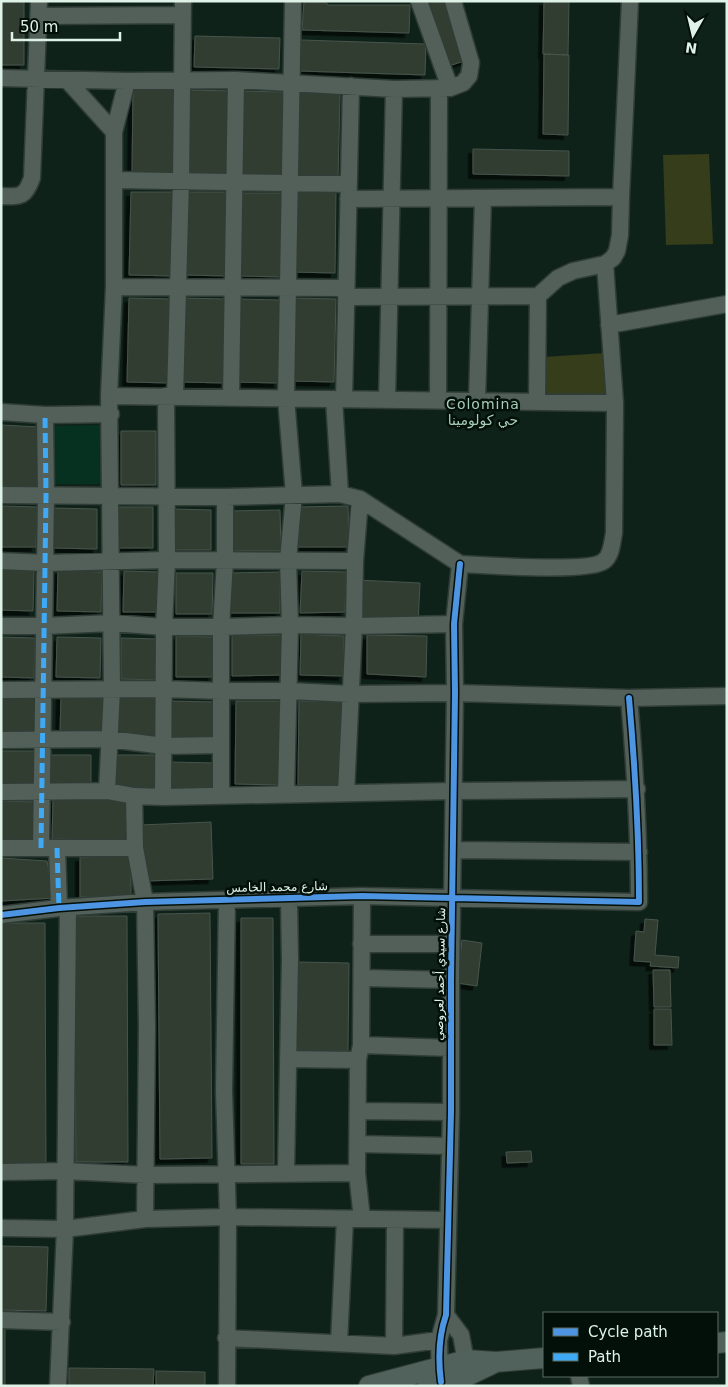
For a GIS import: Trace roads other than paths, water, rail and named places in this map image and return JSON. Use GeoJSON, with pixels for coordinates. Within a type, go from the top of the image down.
{"type":"FeatureCollection","features":[{"type":"Feature","properties":{"kind":"main road"},"geometry":{"type":"LineString","coordinates":[[369,1386],[436,1378],[468,1367],[496,1362],[543,1358]]}},
{"type":"Feature","properties":{"kind":"street"},"geometry":{"type":"LineString","coordinates":[[286,795],[290,691],[288,560],[294,495],[286,398],[293,1]]}},
{"type":"Feature","properties":{"kind":"street"},"geometry":{"type":"LineString","coordinates":[[419,1],[444,88],[438,198],[438,400]]}},
{"type":"Feature","properties":{"kind":"street"},"geometry":{"type":"LineString","coordinates":[[1,78],[127,81],[236,80],[394,88],[444,88],[463,83],[469,76],[471,63],[452,1]]}},
{"type":"Feature","properties":{"kind":"street"},"geometry":{"type":"LineString","coordinates":[[114,287],[288,288],[389,297],[538,296],[558,278],[573,271],[604,264],[613,258],[617,251],[620,235],[620,197],[630,1]]}},
{"type":"Feature","properties":{"kind":"street"},"geometry":{"type":"LineString","coordinates":[[1,196],[15,197],[22,195],[27,190],[32,178],[39,9],[183,8],[181,180],[167,497],[163,797]]}},
{"type":"Feature","properties":{"kind":"street"},"geometry":{"type":"LineString","coordinates":[[67,80],[114,132]]}},
{"type":"Feature","properties":{"kind":"street"},"geometry":{"type":"LineString","coordinates":[[231,397],[236,80]]}},
{"type":"Feature","properties":{"kind":"street"},"geometry":{"type":"LineString","coordinates":[[107,791],[113,624],[110,396],[114,287],[114,132],[127,81]]}},
{"type":"Feature","properties":{"kind":"street"},"geometry":{"type":"LineString","coordinates":[[340,494],[339,399],[346,292],[351,86]]}},
{"type":"Feature","properties":{"kind":"street"},"geometry":{"type":"LineString","coordinates":[[387,400],[394,88]]}},
{"type":"Feature","properties":{"kind":"street"},"geometry":{"type":"LineString","coordinates":[[115,180],[290,182],[392,198],[620,197]]}},
{"type":"Feature","properties":{"kind":"street"},"geometry":{"type":"LineString","coordinates":[[478,401],[482,198]]}},
{"type":"Feature","properties":{"kind":"street"},"geometry":{"type":"LineString","coordinates":[[1,495],[46,494],[111,498],[340,494],[360,499],[460,564],[578,568],[598,565],[606,560],[610,553],[614,533],[615,403],[604,264]]}},
{"type":"Feature","properties":{"kind":"street"},"geometry":{"type":"LineString","coordinates":[[537,402],[538,296]]}},
{"type":"Feature","properties":{"kind":"street"},"geometry":{"type":"LineString","coordinates":[[609,325],[727,304]]}},
{"type":"Feature","properties":{"kind":"street"},"geometry":{"type":"LineString","coordinates":[[110,396],[615,403]]}},
{"type":"Feature","properties":{"kind":"street"},"geometry":{"type":"LineString","coordinates":[[1,412],[45,415],[111,414]]}},
{"type":"Feature","properties":{"kind":"street"},"geometry":{"type":"LineString","coordinates":[[41,848],[46,494],[45,415]]}},
{"type":"Feature","properties":{"kind":"street"},"geometry":{"type":"LineString","coordinates":[[221,795],[221,627],[225,560],[225,497]]}},
{"type":"Feature","properties":{"kind":"street"},"geometry":{"type":"LineString","coordinates":[[346,793],[354,626],[355,560],[360,499]]}},
{"type":"Feature","properties":{"kind":"street"},"geometry":{"type":"LineString","coordinates":[[1,561],[45,563],[167,560],[355,560]]}},
{"type":"Feature","properties":{"kind":"street","name":"شارع سيدي أحمد لعروصي"},"geometry":{"type":"LineString","coordinates":[[436,1378],[439,1340],[446,1315],[451,1112],[454,624],[460,564]]}},
{"type":"Feature","properties":{"kind":"street"},"geometry":{"type":"LineString","coordinates":[[1,626],[113,624],[164,627],[221,627],[454,624]]}},
{"type":"Feature","properties":{"kind":"street"},"geometry":{"type":"LineString","coordinates":[[1,690],[164,689],[221,692],[455,693],[629,698],[727,696]]}},
{"type":"Feature","properties":{"kind":"street"},"geometry":{"type":"LineString","coordinates":[[453,850],[639,852],[637,789],[629,698]]}},
{"type":"Feature","properties":{"kind":"street"},"geometry":{"type":"LineString","coordinates":[[1,740],[109,740],[164,746],[220,745]]}},
{"type":"Feature","properties":{"kind":"street"},"geometry":{"type":"LineString","coordinates":[[1,792],[107,791],[134,796],[163,797],[637,789]]}},
{"type":"Feature","properties":{"kind":"street"},"geometry":{"type":"LineString","coordinates":[[134,796],[135,848],[145,902],[147,1027],[145,1219]]}},
{"type":"Feature","properties":{"kind":"street"},"geometry":{"type":"LineString","coordinates":[[1,848],[135,848]]}},
{"type":"Feature","properties":{"kind":"street"},"geometry":{"type":"LineString","coordinates":[[58,848],[63,908],[65,1171],[62,1322],[58,1386]]}},
{"type":"Feature","properties":{"kind":"street","name":"شارع محمد الخامس"},"geometry":{"type":"LineString","coordinates":[[1,916],[63,908],[145,902],[362,896],[639,902],[639,852]]}},
{"type":"Feature","properties":{"kind":"street"},"geometry":{"type":"LineString","coordinates":[[362,896],[357,1173],[362,1219]]}},
{"type":"Feature","properties":{"kind":"street"},"geometry":{"type":"LineString","coordinates":[[286,1173],[289,899]]}},
{"type":"Feature","properties":{"kind":"street"},"geometry":{"type":"LineString","coordinates":[[227,1386],[228,1217],[224,1091],[228,900]]}},
{"type":"Feature","properties":{"kind":"street"},"geometry":{"type":"LineString","coordinates":[[361,944],[451,944]]}},
{"type":"Feature","properties":{"kind":"street"},"geometry":{"type":"LineString","coordinates":[[362,978],[451,980]]}},
{"type":"Feature","properties":{"kind":"street"},"geometry":{"type":"LineString","coordinates":[[288,1060],[360,1052],[450,1048]]}},
{"type":"Feature","properties":{"kind":"street"},"geometry":{"type":"LineString","coordinates":[[359,1111],[451,1112]]}},
{"type":"Feature","properties":{"kind":"street"},"geometry":{"type":"LineString","coordinates":[[358,1144],[450,1146]]}},
{"type":"Feature","properties":{"kind":"street"},"geometry":{"type":"LineString","coordinates":[[1,1172],[65,1171],[146,1175],[357,1173]]}},
{"type":"Feature","properties":{"kind":"street"},"geometry":{"type":"LineString","coordinates":[[1,1228],[65,1229],[145,1219],[228,1217],[448,1220]]}},
{"type":"Feature","properties":{"kind":"street"},"geometry":{"type":"LineString","coordinates":[[339,1343],[345,1219]]}},
{"type":"Feature","properties":{"kind":"street"},"geometry":{"type":"LineString","coordinates":[[394,1346],[395,1220]]}},
{"type":"Feature","properties":{"kind":"street"},"geometry":{"type":"LineString","coordinates":[[446,1315],[461,1335],[468,1367]]}},
{"type":"Feature","properties":{"kind":"street"},"geometry":{"type":"LineString","coordinates":[[1,1320],[62,1322]]}},
{"type":"Feature","properties":{"kind":"street"},"geometry":{"type":"LineString","coordinates":[[226,1338],[394,1346],[439,1340]]}},
{"type":"Feature","properties":{"kind":"district","name":"Colomina حي كولومينا"},"geometry":{"type":"Point","coordinates":[483,412]}}]}
